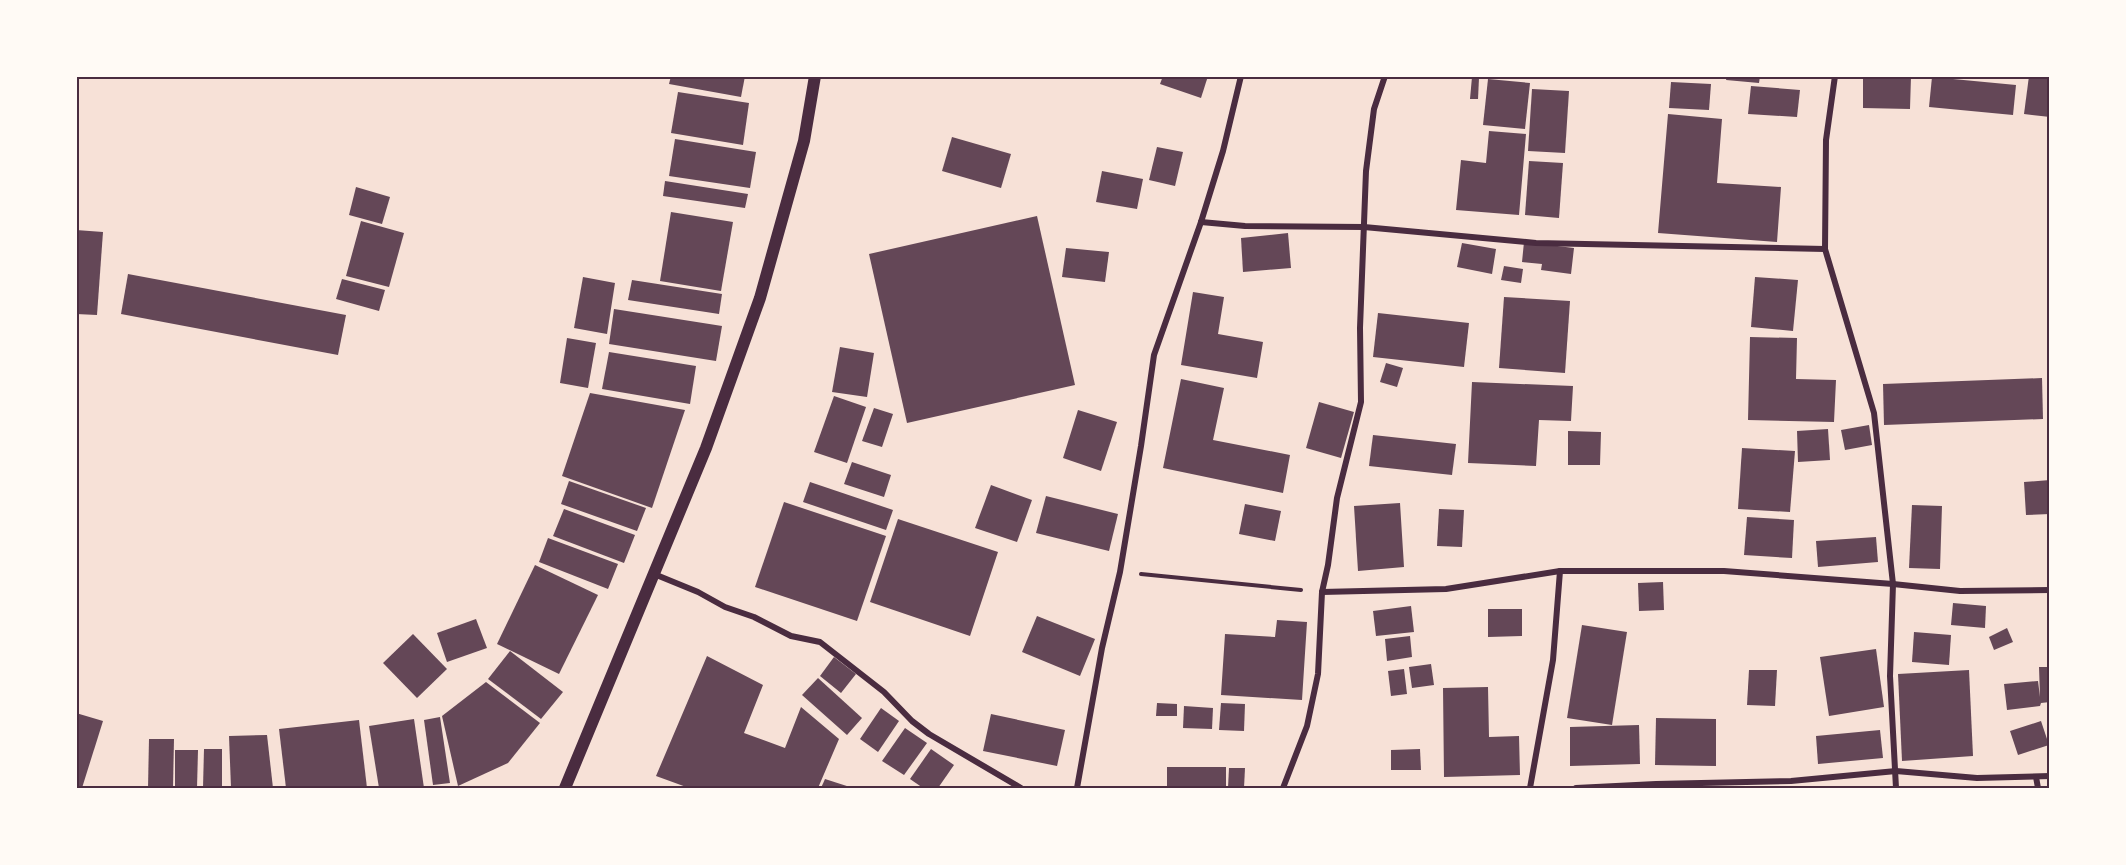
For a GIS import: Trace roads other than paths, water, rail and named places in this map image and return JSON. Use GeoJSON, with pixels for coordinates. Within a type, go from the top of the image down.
{"type":"FeatureCollection","features":[{"type":"Feature","properties":{"kind":"main road"},"geometry":{"type":"LineString","coordinates":[[565,789],[706,448],[760,298],[804,141],[815,76]]}},
{"type":"Feature","properties":{"kind":"street"},"geometry":{"type":"LineString","coordinates":[[1077,789],[1102,648],[1120,572],[1154,355],[1201,222],[1223,151],[1241,76]]}},
{"type":"Feature","properties":{"kind":"street"},"geometry":{"type":"LineString","coordinates":[[1283,789],[1307,726],[1318,674],[1322,592],[1329,565],[1337,498],[1361,402],[1360,328],[1366,171],[1374,109],[1385,76]]}},
{"type":"Feature","properties":{"kind":"street"},"geometry":{"type":"LineString","coordinates":[[1835,76],[1826,140],[1825,249],[1874,413],[1893,584],[1890,676],[1896,789]]}},
{"type":"Feature","properties":{"kind":"street"},"geometry":{"type":"LineString","coordinates":[[1201,222],[1245,226],[1364,227],[1536,243],[1825,249]]}},
{"type":"Feature","properties":{"kind":"street"},"geometry":{"type":"LineString","coordinates":[[1322,592],[1446,589],[1560,571],[1724,572],[1960,591],[2049,590]]}},
{"type":"Feature","properties":{"kind":"street"},"geometry":{"type":"LineString","coordinates":[[1530,789],[1553,660],[1560,571]]}},
{"type":"Feature","properties":{"kind":"street"},"geometry":{"type":"LineString","coordinates":[[654,574],[698,592],[725,607],[754,617],[790,636],[820,642],[884,692],[912,721],[929,734],[1021,789]]}},
{"type":"Feature","properties":{"kind":"street"},"geometry":{"type":"LineString","coordinates":[[1576,789],[1656,784],[1791,781],[1896,771],[1977,778],[2049,776]]}},
{"type":"Feature","properties":{"kind":"street"},"geometry":{"type":"LineString","coordinates":[[2036,777],[2038,789]]}}]}
